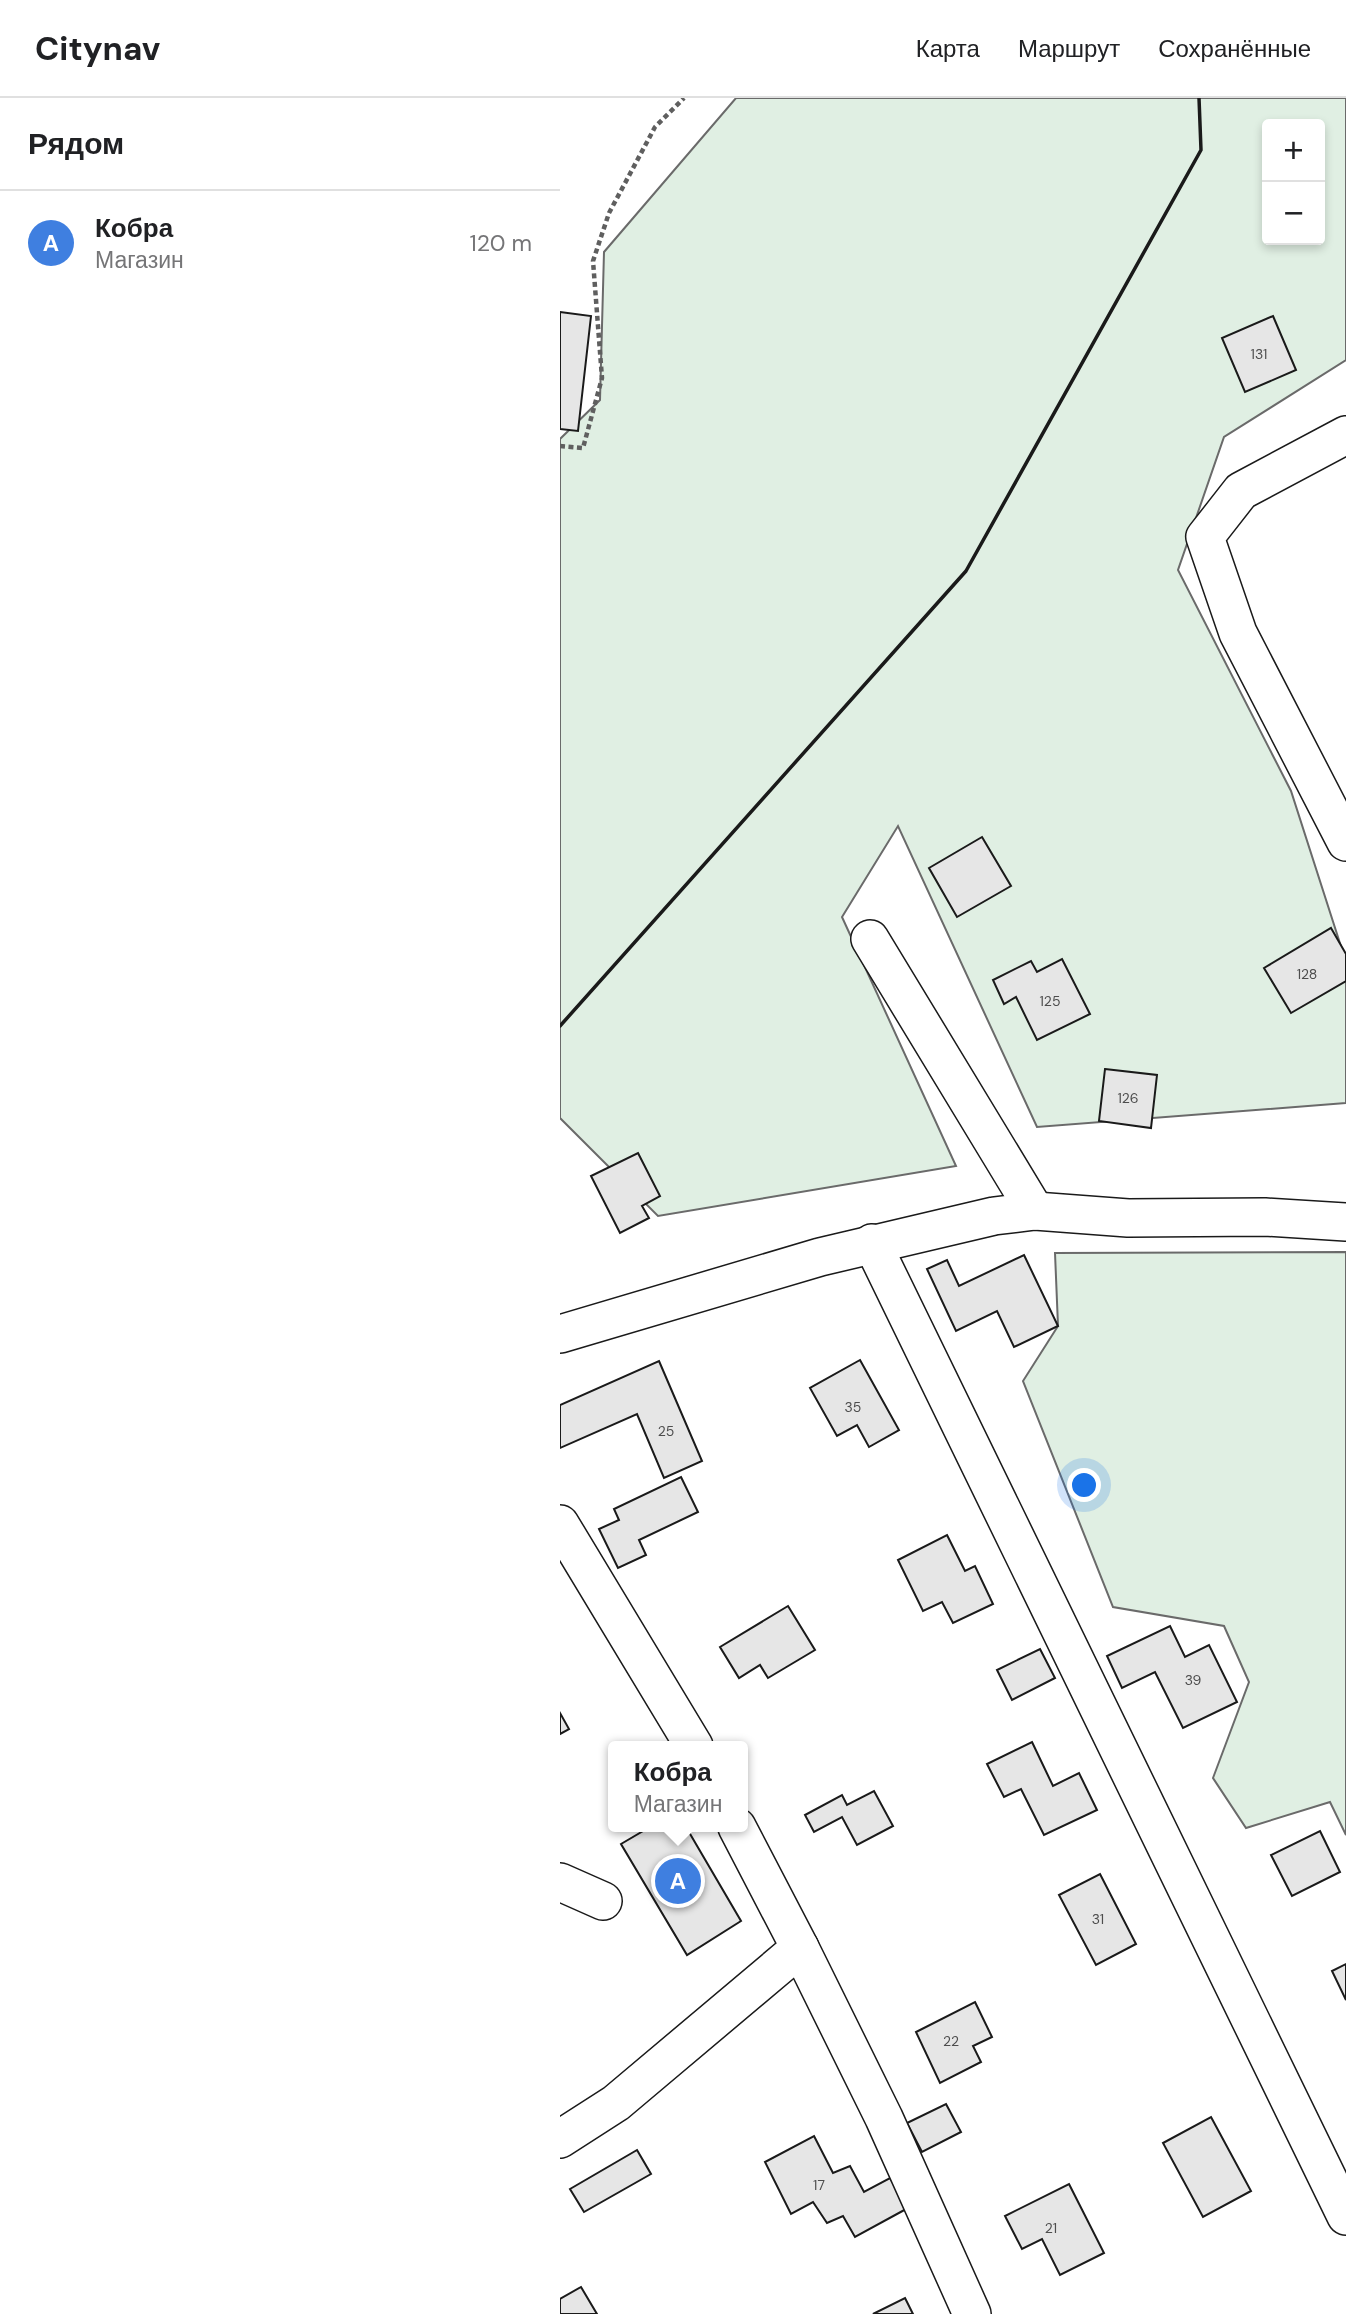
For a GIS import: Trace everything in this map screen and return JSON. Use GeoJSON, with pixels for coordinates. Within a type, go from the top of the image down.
{"type":"FeatureCollection","features":[{"type":"Feature","properties":{"kind":"street"},"geometry":{"type":"LineString","coordinates":[[1346,435],[1241,492],[1205,537],[1238,633],[1346,842]]}},
{"type":"Feature","properties":{"kind":"street"},"geometry":{"type":"LineString","coordinates":[[870,939],[1035,1211]]}},
{"type":"Feature","properties":{"kind":"street"},"geometry":{"type":"LineString","coordinates":[[560,1334],[872,1243],[994,1216],[1035,1211],[1128,1218],[1265,1217],[1346,1222]]}},
{"type":"Feature","properties":{"kind":"street"},"geometry":{"type":"LineString","coordinates":[[872,1243],[1346,2216]]}},
{"type":"Feature","properties":{"kind":"street"},"geometry":{"type":"LineString","coordinates":[[560,1524],[691,1741]]}},
{"type":"Feature","properties":{"kind":"street"},"geometry":{"type":"LineString","coordinates":[[740,1832],[884,2118],[972,2314]]}},
{"type":"Feature","properties":{"kind":"street"},"geometry":{"type":"LineString","coordinates":[[560,1882],[603,1901]]}},
{"type":"Feature","properties":{"kind":"street"},"geometry":{"type":"LineString","coordinates":[[560,2139],[616,2103],[800,1948]]}},
{"type":"Feature","properties":{"kind":"path"},"geometry":{"type":"LineString","coordinates":[[560,446],[583,447],[594,417],[602,378],[593,261],[605,225],[655,127],[684,98]]}},
{"type":"Feature","properties":{"kind":"green space"},"geometry":{"type":"Polygon","coordinates":[[[736,98],[1346,98],[1346,360],[1224,437],[1178,570],[1291,791],[1346,962],[1346,1103],[1037,1127],[898,826],[842,917],[956,1166],[658,1216],[560,1118],[560,439],[600,400],[604,252],[736,98]]]}},
{"type":"Feature","properties":{"kind":"green space"},"geometry":{"type":"Polygon","coordinates":[[[1346,1252],[1346,1835],[1330,1802],[1246,1828],[1213,1778],[1249,1682],[1224,1626],[1113,1607],[1023,1381],[1058,1326],[1055,1253],[1346,1252]]]}},
{"type":"Feature","properties":{"kind":"building"},"geometry":{"type":"Polygon","coordinates":[[[560,312],[591,316],[578,431],[560,429],[560,312]]]}},
{"type":"Feature","properties":{"kind":"building"},"geometry":{"type":"Polygon","coordinates":[[[1273,316],[1296,370],[1245,392],[1222,338],[1273,316]]]}},
{"type":"Feature","properties":{"kind":"building"},"geometry":{"type":"Polygon","coordinates":[[[982,837],[1011,886],[957,917],[929,868],[982,837]]]}},
{"type":"Feature","properties":{"kind":"building"},"geometry":{"type":"Polygon","coordinates":[[[1331,928],[1346,954],[1346,981],[1291,1013],[1264,968],[1331,928]]]}},
{"type":"Feature","properties":{"kind":"building"},"geometry":{"type":"Polygon","coordinates":[[[1062,959],[1090,1014],[1037,1040],[1016,997],[1004,1004],[993,980],[1031,961],[1037,972],[1062,959]]]}},
{"type":"Feature","properties":{"kind":"building"},"geometry":{"type":"Polygon","coordinates":[[[1105,1069],[1157,1075],[1151,1128],[1099,1121],[1105,1069]]]}},
{"type":"Feature","properties":{"kind":"building"},"geometry":{"type":"Polygon","coordinates":[[[638,1153],[660,1196],[642,1206],[649,1218],[620,1233],[591,1176],[638,1153]]]}},
{"type":"Feature","properties":{"kind":"building"},"geometry":{"type":"Polygon","coordinates":[[[1024,1255],[1058,1326],[1014,1347],[997,1311],[956,1331],[927,1269],[947,1260],[959,1286],[1024,1255]]]}},
{"type":"Feature","properties":{"kind":"building"},"geometry":{"type":"Polygon","coordinates":[[[860,1360],[899,1430],[869,1447],[857,1425],[837,1436],[810,1388],[860,1360]]]}},
{"type":"Feature","properties":{"kind":"building"},"geometry":{"type":"Polygon","coordinates":[[[659,1361],[702,1461],[664,1478],[637,1414],[560,1448],[560,1405],[659,1361]]]}},
{"type":"Feature","properties":{"kind":"building"},"geometry":{"type":"Polygon","coordinates":[[[681,1477],[698,1512],[639,1540],[646,1555],[618,1568],[599,1529],[619,1520],[614,1509],[681,1477]]]}},
{"type":"Feature","properties":{"kind":"building"},"geometry":{"type":"Polygon","coordinates":[[[947,1535],[965,1571],[975,1566],[993,1604],[953,1623],[942,1602],[923,1611],[898,1560],[947,1535]]]}},
{"type":"Feature","properties":{"kind":"building"},"geometry":{"type":"Polygon","coordinates":[[[788,1606],[815,1650],[768,1678],[760,1665],[739,1678],[720,1647],[788,1606]]]}},
{"type":"Feature","properties":{"kind":"building"},"geometry":{"type":"Polygon","coordinates":[[[1170,1626],[1185,1657],[1209,1645],[1237,1702],[1183,1728],[1155,1672],[1122,1688],[1107,1656],[1170,1626]]]}},
{"type":"Feature","properties":{"kind":"building"},"geometry":{"type":"Polygon","coordinates":[[[1040,1649],[1055,1678],[1012,1700],[997,1670],[1040,1649]]]}},
{"type":"Feature","properties":{"kind":"building"},"geometry":{"type":"Polygon","coordinates":[[[560,1713],[569,1729],[560,1734],[560,1713]]]}},
{"type":"Feature","properties":{"kind":"building"},"geometry":{"type":"Polygon","coordinates":[[[1032,1742],[1053,1786],[1079,1773],[1097,1810],[1044,1835],[1021,1789],[1004,1797],[987,1764],[1032,1742]]]}},
{"type":"Feature","properties":{"kind":"building"},"geometry":{"type":"Polygon","coordinates":[[[874,1791],[893,1826],[857,1845],[842,1817],[814,1832],[805,1815],[842,1795],[847,1805],[874,1791]]]}},
{"type":"Feature","properties":{"kind":"building"},"geometry":{"type":"Polygon","coordinates":[[[1320,1831],[1340,1872],[1292,1896],[1271,1855],[1320,1831]]]}},
{"type":"Feature","properties":{"kind":"building"},"geometry":{"type":"Polygon","coordinates":[[[641,1832],[689,1832],[741,1921],[687,1955],[621,1844],[641,1832]]]}},
{"type":"Feature","properties":{"kind":"building"},"geometry":{"type":"Polygon","coordinates":[[[1100,1874],[1136,1944],[1096,1965],[1059,1895],[1100,1874]]]}},
{"type":"Feature","properties":{"kind":"building"},"geometry":{"type":"Polygon","coordinates":[[[1346,1964],[1346,2000],[1332,1971],[1346,1964]]]}},
{"type":"Feature","properties":{"kind":"building"},"geometry":{"type":"Polygon","coordinates":[[[975,2002],[992,2037],[973,2046],[981,2062],[940,2083],[916,2032],[975,2002]]]}},
{"type":"Feature","properties":{"kind":"building"},"geometry":{"type":"Polygon","coordinates":[[[946,2104],[961,2132],[922,2152],[907,2123],[946,2104]]]}},
{"type":"Feature","properties":{"kind":"building"},"geometry":{"type":"Polygon","coordinates":[[[1211,2117],[1251,2191],[1203,2217],[1163,2143],[1211,2117]]]}},
{"type":"Feature","properties":{"kind":"building"},"geometry":{"type":"Polygon","coordinates":[[[814,2136],[833,2173],[850,2166],[864,2192],[890,2178],[908,2208],[855,2237],[843,2216],[827,2223],[813,2202],[791,2214],[765,2162],[814,2136]]]}},
{"type":"Feature","properties":{"kind":"building"},"geometry":{"type":"Polygon","coordinates":[[[637,2150],[651,2174],[584,2212],[570,2189],[637,2150]]]}},
{"type":"Feature","properties":{"kind":"building"},"geometry":{"type":"Polygon","coordinates":[[[1069,2184],[1104,2253],[1060,2275],[1042,2239],[1022,2249],[1005,2216],[1069,2184]]]}},
{"type":"Feature","properties":{"kind":"building"},"geometry":{"type":"Polygon","coordinates":[[[581,2287],[597,2314],[560,2314],[560,2299],[581,2287]]]}},
{"type":"Feature","properties":{"kind":"building"},"geometry":{"type":"Polygon","coordinates":[[[905,2298],[913,2314],[873,2314],[905,2298]]]}},
{"type":"Feature","properties":{"kind":"wall"},"geometry":{"type":"LineString","coordinates":[[560,1026],[966,571],[1201,150],[1199,98]]}},
{"type":"Feature","properties":{"kind":"place","name":"Кобра"},"geometry":{"type":"Point","coordinates":[678,1881]}}]}
